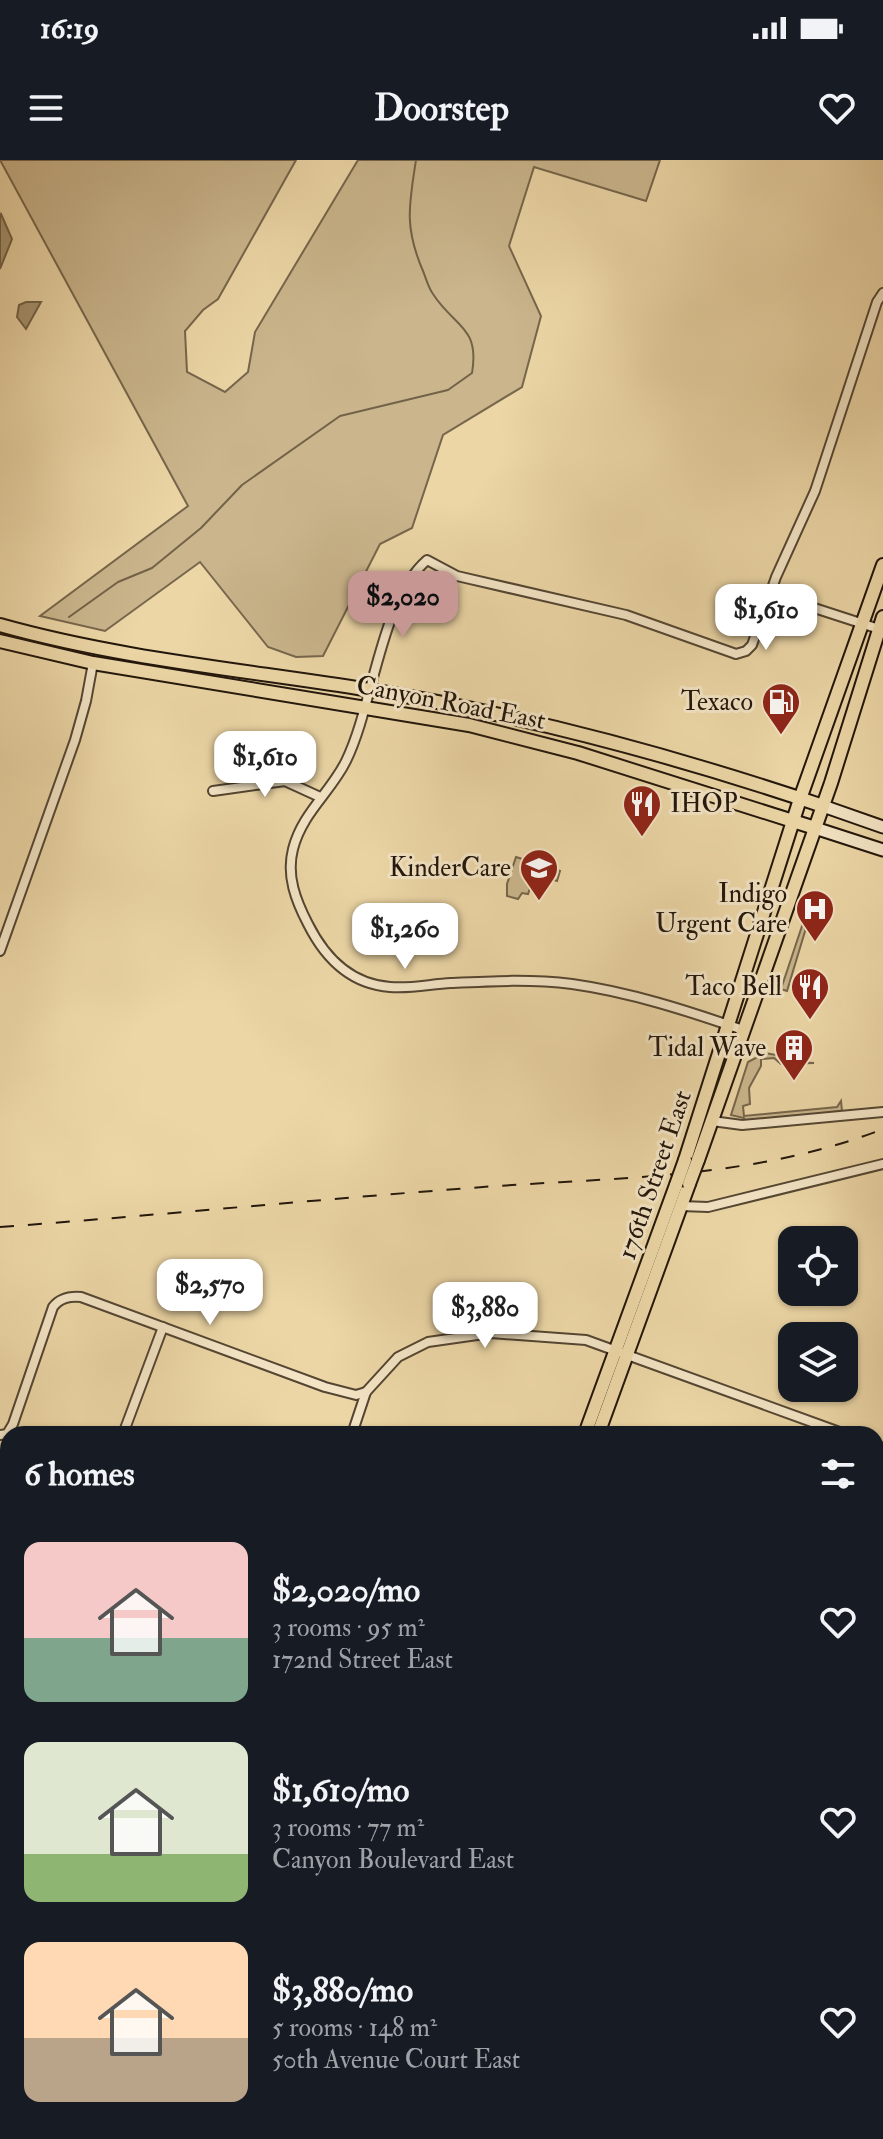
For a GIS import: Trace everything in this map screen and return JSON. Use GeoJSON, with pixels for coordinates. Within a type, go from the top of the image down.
{"type":"FeatureCollection","features":[{"type":"Feature","properties":{"kind":"main road","name":"176th Street East"},"geometry":{"type":"LineString","coordinates":[[600,1426],[622,1352],[691,1160],[728,1025],[800,799],[883,565]]}},
{"type":"Feature","properties":{"kind":"main road","name":"176th Street East"},"geometry":{"type":"LineString","coordinates":[[691,1160],[712,1121],[823,806],[881,623]]}},
{"type":"Feature","properties":{"kind":"main road","name":"Canyon Road East"},"geometry":{"type":"LineString","coordinates":[[0,625],[148,659],[371,690],[566,729],[883,827]]}},
{"type":"Feature","properties":{"kind":"main road","name":"Canyon Road East"},"geometry":{"type":"LineString","coordinates":[[0,641],[93,663],[469,725],[527,739],[883,850]]}},
{"type":"Feature","properties":{"kind":"main road"},"geometry":{"type":"LineString","coordinates":[[93,663],[102,657],[148,659]]}},
{"type":"Feature","properties":{"kind":"main road","name":"176th Street East"},"geometry":{"type":"LineString","coordinates":[[589,1426],[681,1206],[683,1184]]}},
{"type":"Feature","properties":{"kind":"street"},"geometry":{"type":"LineString","coordinates":[[743,1030],[674,1008],[575,985],[511,980],[407,987],[374,984],[346,972],[321,950],[293,891],[290,870],[292,850],[305,818],[345,764],[366,708],[392,619],[407,584],[427,560],[457,576],[626,615],[736,654],[746,651],[752,645],[776,577],[815,491],[877,302],[883,293]]}},
{"type":"Feature","properties":{"kind":"street"},"geometry":{"type":"LineString","coordinates":[[771,594],[863,623],[881,623]]}},
{"type":"Feature","properties":{"kind":"street"},"geometry":{"type":"LineString","coordinates":[[0,951],[75,740],[93,663]]}},
{"type":"Feature","properties":{"kind":"street"},"geometry":{"type":"LineString","coordinates":[[213,791],[285,781],[320,797]]}},
{"type":"Feature","properties":{"kind":"street"},"geometry":{"type":"LineString","coordinates":[[296,925],[306,920]]}},
{"type":"Feature","properties":{"kind":"street"},"geometry":{"type":"LineString","coordinates":[[712,1121],[742,1125],[883,1112]]}},
{"type":"Feature","properties":{"kind":"street"},"geometry":{"type":"LineString","coordinates":[[681,1206],[708,1207],[883,1164]]}},
{"type":"Feature","properties":{"kind":"street"},"geometry":{"type":"LineString","coordinates":[[11,1426],[53,1307],[64,1298],[81,1297],[325,1387],[356,1395],[366,1392]]}},
{"type":"Feature","properties":{"kind":"street"},"geometry":{"type":"LineString","coordinates":[[126,1426],[163,1327]]}},
{"type":"Feature","properties":{"kind":"street"},"geometry":{"type":"LineString","coordinates":[[355,1426],[366,1392],[403,1353],[428,1342],[458,1336],[533,1334],[586,1340],[823,1426]]}},
{"type":"Feature","properties":{"kind":"shaded area"},"geometry":{"type":"Polygon","coordinates":[[[0,160],[296,160],[218,299],[203,310],[185,331],[187,372],[225,392],[248,372],[255,332],[358,160],[660,160],[646,201],[534,167],[509,246],[541,316],[522,387],[443,435],[412,528],[380,544],[323,656],[296,657],[268,647],[200,562],[105,631],[40,616],[188,506],[0,160]]]}},
{"type":"Feature","properties":{"kind":"shaded area"},"geometry":{"type":"Polygon","coordinates":[[[0,216],[12,239],[0,269],[0,216]]]}},
{"type":"Feature","properties":{"kind":"shaded area"},"geometry":{"type":"Polygon","coordinates":[[[41,302],[26,329],[17,317],[19,305],[41,302]]]}},
{"type":"Feature","properties":{"kind":"shaded area"},"geometry":{"type":"Polygon","coordinates":[[[516,857],[560,871],[557,881],[548,878],[549,872],[537,868],[528,894],[522,893],[518,899],[507,896],[507,884],[516,857]]]}},
{"type":"Feature","properties":{"kind":"shaded area"},"geometry":{"type":"Polygon","coordinates":[[[803,923],[812,926],[806,928],[787,991],[781,989],[803,923]]]}},
{"type":"Feature","properties":{"kind":"shaded area"},"geometry":{"type":"Polygon","coordinates":[[[765,1053],[782,1056],[782,1060],[814,1063],[781,1064],[774,1058],[761,1059],[761,1066],[749,1088],[750,1104],[743,1106],[744,1116],[837,1107],[841,1101],[842,1111],[746,1122],[744,1118],[731,1115],[748,1062],[765,1053]]]}},
{"type":"Feature","properties":{"kind":"waterway"},"geometry":{"type":"LineString","coordinates":[[69,617],[118,582],[152,568],[201,528],[242,485],[340,416],[448,390],[472,373],[469,336],[431,291],[413,241],[410,203],[416,160]]}},
{"type":"Feature","properties":{"kind":"railway"},"geometry":{"type":"LineString","coordinates":[[0,1227],[686,1173],[785,1158],[883,1129]]}},
{"type":"Feature","properties":{"kind":"place","name":"Texaco"},"geometry":{"type":"Point","coordinates":[781,736]}},
{"type":"Feature","properties":{"kind":"place","name":"IHOP"},"geometry":{"type":"Point","coordinates":[642,838]}},
{"type":"Feature","properties":{"kind":"place","name":"KinderCare"},"geometry":{"type":"Point","coordinates":[539,902]}},
{"type":"Feature","properties":{"kind":"place","name":"Indigo Urgent Care"},"geometry":{"type":"Point","coordinates":[815,943]}},
{"type":"Feature","properties":{"kind":"place","name":"Taco Bell"},"geometry":{"type":"Point","coordinates":[810,1021]}},
{"type":"Feature","properties":{"kind":"place","name":"Tidal Wave"},"geometry":{"type":"Point","coordinates":[794,1082]}}]}
